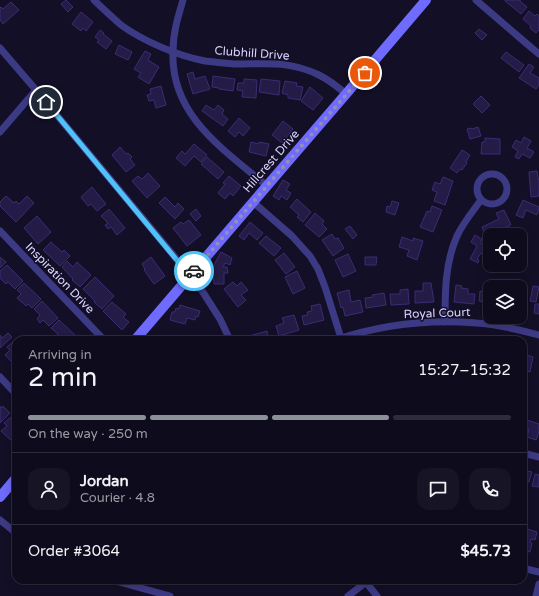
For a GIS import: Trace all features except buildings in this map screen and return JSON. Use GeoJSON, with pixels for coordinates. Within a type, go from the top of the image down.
{"type":"FeatureCollection","features":[{"type":"Feature","properties":{"kind":"street","name":"Clubhill Drive"},"geometry":{"type":"LineString","coordinates":[[94,0],[122,25],[161,47],[183,55],[205,60],[237,64],[274,63],[297,67],[319,75],[346,94]]}},
{"type":"Feature","properties":{"kind":"street"},"geometry":{"type":"LineString","coordinates":[[183,0],[175,28],[173,63],[175,77],[185,105],[195,121],[214,141],[267,186]]}},
{"type":"Feature","properties":{"kind":"street","name":"Hillcrest Drive"},"geometry":{"type":"LineString","coordinates":[[138,336],[426,0]]}},
{"type":"Feature","properties":{"kind":"street"},"geometry":{"type":"LineString","coordinates":[[476,0],[539,54]]}},
{"type":"Feature","properties":{"kind":"street"},"geometry":{"type":"LineString","coordinates":[[0,48],[198,286],[214,308],[228,336]]}},
{"type":"Feature","properties":{"kind":"street"},"geometry":{"type":"LineString","coordinates":[[0,132],[36,90]]}},
{"type":"Feature","properties":{"kind":"street"},"geometry":{"type":"LineString","coordinates":[[493,173],[499,174],[504,178],[508,186],[508,191],[502,201],[488,204],[481,200],[478,195],[477,186],[479,180],[483,176],[493,173]]}},
{"type":"Feature","properties":{"kind":"street"},"geometry":{"type":"LineString","coordinates":[[445,322],[446,278],[450,254],[457,235],[481,200]]}},
{"type":"Feature","properties":{"kind":"street"},"geometry":{"type":"LineString","coordinates":[[253,202],[292,236],[310,256],[318,269],[325,287],[337,336]]}},
{"type":"Feature","properties":{"kind":"street","name":"Inspiration Drive"},"geometry":{"type":"LineString","coordinates":[[0,231],[100,336]]}},
{"type":"Feature","properties":{"kind":"street","name":"Royal Court"},"geometry":{"type":"LineString","coordinates":[[350,336],[381,328],[429,322],[445,322],[477,323],[504,327],[539,336]]}},
{"type":"Feature","properties":{"kind":"street"},"geometry":{"type":"LineString","coordinates":[[0,377],[12,390]]}},
{"type":"Feature","properties":{"kind":"street"},"geometry":{"type":"LineString","coordinates":[[527,454],[539,457]]}},
{"type":"Feature","properties":{"kind":"street"},"geometry":{"type":"LineString","coordinates":[[0,497],[12,483]]}},
{"type":"Feature","properties":{"kind":"street"},"geometry":{"type":"LineString","coordinates":[[0,520],[12,530]]}},
{"type":"Feature","properties":{"kind":"street"},"geometry":{"type":"LineString","coordinates":[[527,569],[539,572]]}},
{"type":"Feature","properties":{"kind":"street"},"geometry":{"type":"LineString","coordinates":[[126,584],[170,596]]}},
{"type":"Feature","properties":{"kind":"street"},"geometry":{"type":"LineString","coordinates":[[348,596],[362,584]]}},
{"type":"Feature","properties":{"kind":"street"},"geometry":{"type":"LineString","coordinates":[[368,584],[377,596]]}},
{"type":"Feature","properties":{"kind":"street"},"geometry":{"type":"LineString","coordinates":[[536,596],[539,584]]}},
{"type":"Feature","properties":{"kind":"way so far"},"geometry":{"type":"LineString","coordinates":[[194,271],[365,73]]}},
{"type":"Feature","properties":{"kind":"route"},"geometry":{"type":"LineString","coordinates":[[46,102],[190,276],[194,271]]}}]}
